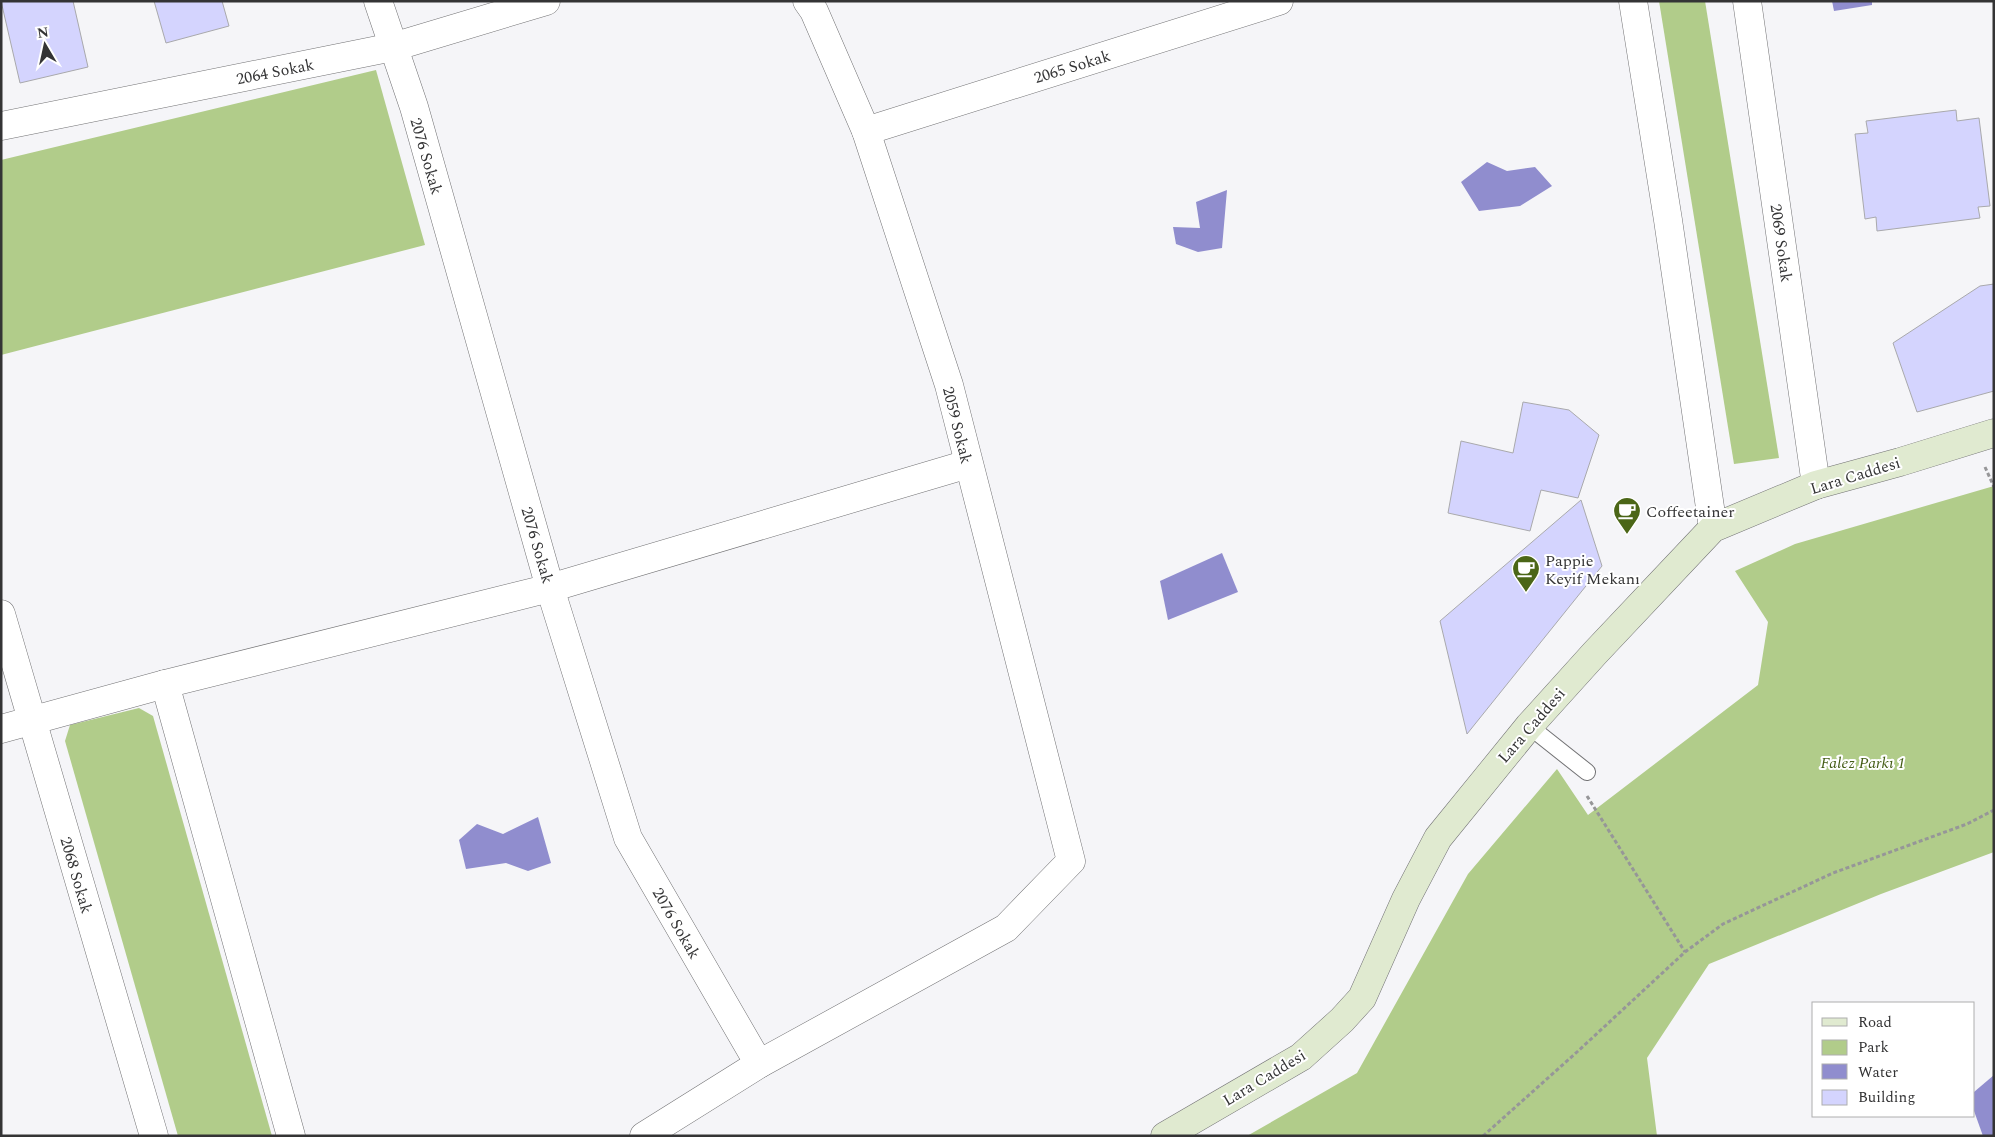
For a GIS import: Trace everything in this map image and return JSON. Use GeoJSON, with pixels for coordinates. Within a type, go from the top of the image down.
{"type":"FeatureCollection","features":[{"type":"Feature","properties":{"kind":"street","name":"2076 Sokak"},"geometry":{"type":"LineString","coordinates":[[378,1],[414,107],[550,588],[628,838],[759,1064]]}},
{"type":"Feature","properties":{"kind":"street","name":"2064 Sokak"},"geometry":{"type":"LineString","coordinates":[[1,126],[393,47],[546,1]]}},
{"type":"Feature","properties":{"kind":"street","name":"2059 Sokak"},"geometry":{"type":"LineString","coordinates":[[759,1064],[1006,928],[1071,861],[949,385],[866,131],[814,11],[807,1]]}},
{"type":"Feature","properties":{"kind":"street","name":"2065 Sokak"},"geometry":{"type":"LineString","coordinates":[[866,131],[1279,1]]}},
{"type":"Feature","properties":{"kind":"street"},"geometry":{"type":"LineString","coordinates":[[1633,1],[1668,220],[1713,528]]}},
{"type":"Feature","properties":{"kind":"street","name":"2069 Sokak"},"geometry":{"type":"LineString","coordinates":[[1747,1],[1816,485]]}},
{"type":"Feature","properties":{"kind":"street","name":"Lara Caddesi"},"geometry":{"type":"LineString","coordinates":[[1165,1136],[1301,1057],[1347,1015],[1362,998],[1406,899],[1438,838],[1529,726],[1713,528],[1816,485],[1994,433]]}},
{"type":"Feature","properties":{"kind":"street"},"geometry":{"type":"LineString","coordinates":[[1,729],[165,684],[550,588],[968,464]]}},
{"type":"Feature","properties":{"kind":"street","name":"2068 Sokak"},"geometry":{"type":"LineString","coordinates":[[1,614],[154,1136]]}},
{"type":"Feature","properties":{"kind":"street"},"geometry":{"type":"LineString","coordinates":[[165,684],[291,1136]]}},
{"type":"Feature","properties":{"kind":"street"},"geometry":{"type":"LineString","coordinates":[[644,1136],[759,1064]]}},
{"type":"Feature","properties":{"kind":"lane"},"geometry":{"type":"LineString","coordinates":[[1529,726],[1587,772]]}},
{"type":"Feature","properties":{"kind":"path"},"geometry":{"type":"LineString","coordinates":[[1985,466],[1994,487]]}},
{"type":"Feature","properties":{"kind":"path"},"geometry":{"type":"LineString","coordinates":[[1582,788],[1685,952]]}},
{"type":"Feature","properties":{"kind":"path"},"geometry":{"type":"LineString","coordinates":[[1483,1136],[1578,1052],[1685,952],[1723,924],[1833,873],[1967,824],[1994,810]]}},
{"type":"Feature","properties":{"kind":"green space"},"geometry":{"type":"Polygon","coordinates":[[[1659,1],[1705,1],[1779,458],[1734,464],[1659,1]]]}},
{"type":"Feature","properties":{"kind":"green space"},"geometry":{"type":"Polygon","coordinates":[[[376,70],[425,245],[1,355],[1,160],[376,70]]]}},
{"type":"Feature","properties":{"kind":"green space","name":"Falez Parkı 1"},"geometry":{"type":"Polygon","coordinates":[[[1994,486],[1994,852],[1881,894],[1709,964],[1647,1058],[1657,1136],[1247,1136],[1357,1073],[1468,874],[1557,769],[1588,815],[1758,685],[1768,622],[1735,571],[1795,544],[1994,486]]]}},
{"type":"Feature","properties":{"kind":"green space"},"geometry":{"type":"Polygon","coordinates":[[[139,708],[153,716],[272,1136],[178,1136],[65,741],[70,725],[139,708]]]}},
{"type":"Feature","properties":{"kind":"water"},"geometry":{"type":"Polygon","coordinates":[[[1832,1],[1872,1],[1872,5],[1834,11],[1832,1]]]}},
{"type":"Feature","properties":{"kind":"water"},"geometry":{"type":"Polygon","coordinates":[[[1487,162],[1507,171],[1535,167],[1552,186],[1520,206],[1479,211],[1461,182],[1487,162]]]}},
{"type":"Feature","properties":{"kind":"water"},"geometry":{"type":"Polygon","coordinates":[[[1227,190],[1222,248],[1198,252],[1176,244],[1173,227],[1200,228],[1196,202],[1227,190]]]}},
{"type":"Feature","properties":{"kind":"water"},"geometry":{"type":"Polygon","coordinates":[[[1222,553],[1238,592],[1168,620],[1160,581],[1222,553]]]}},
{"type":"Feature","properties":{"kind":"water"},"geometry":{"type":"Polygon","coordinates":[[[538,817],[551,863],[528,871],[506,863],[466,869],[459,840],[477,824],[503,834],[538,817]]]}},
{"type":"Feature","properties":{"kind":"water"},"geometry":{"type":"Polygon","coordinates":[[[1994,1075],[1994,1136],[1983,1136],[1975,1114],[1975,1091],[1994,1075]]]}},
{"type":"Feature","properties":{"kind":"building"},"geometry":{"type":"Polygon","coordinates":[[[1,1],[73,1],[88,67],[20,83],[1,1]]]}},
{"type":"Feature","properties":{"kind":"building"},"geometry":{"type":"Polygon","coordinates":[[[154,1],[222,1],[229,26],[166,43],[154,1]]]}},
{"type":"Feature","properties":{"kind":"building"},"geometry":{"type":"Polygon","coordinates":[[[1956,110],[1957,121],[1979,118],[1990,206],[1978,207],[1980,218],[1877,231],[1876,217],[1865,219],[1855,134],[1868,133],[1866,121],[1956,110]]]}},
{"type":"Feature","properties":{"kind":"building"},"geometry":{"type":"Polygon","coordinates":[[[1994,284],[1994,391],[1917,412],[1893,343],[1980,286],[1994,284]]]}},
{"type":"Feature","properties":{"kind":"building"},"geometry":{"type":"Polygon","coordinates":[[[1523,402],[1569,410],[1599,435],[1578,498],[1541,490],[1530,531],[1448,513],[1461,441],[1513,453],[1523,402]]]}},
{"type":"Feature","properties":{"kind":"building","name":"Pappie Keyif Mekanı"},"geometry":{"type":"Polygon","coordinates":[[[1581,500],[1602,566],[1467,734],[1440,621],[1581,500]]]}},
{"type":"Feature","properties":{"kind":"place","name":"Coffeetainer"},"geometry":{"type":"Point","coordinates":[1627,535]}},
{"type":"Feature","properties":{"kind":"place","name":"Pappie Keyif Mekanı"},"geometry":{"type":"Point","coordinates":[1526,593]}}]}
